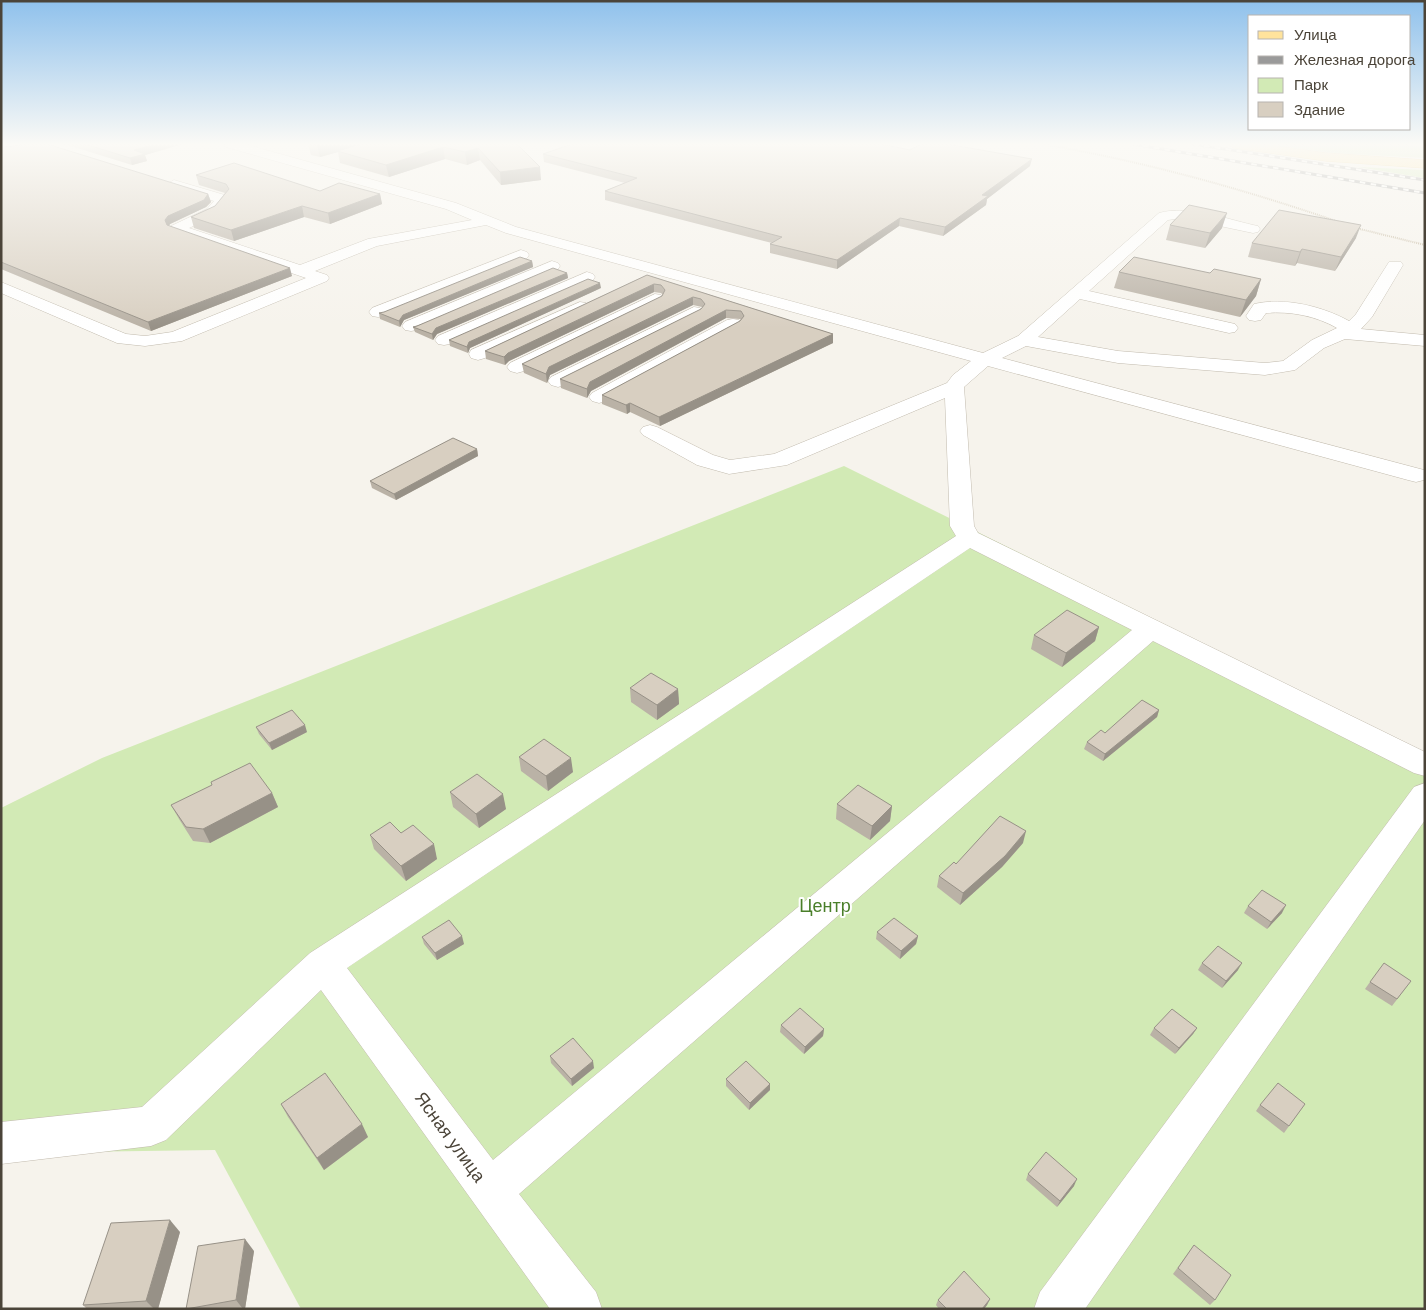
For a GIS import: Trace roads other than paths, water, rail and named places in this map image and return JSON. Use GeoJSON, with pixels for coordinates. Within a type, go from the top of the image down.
{"type":"FeatureCollection","features":[{"type":"Feature","properties":{"kind":"street"},"geometry":{"type":"LineString","coordinates":[[1,287],[123,339],[145,341],[176,337],[321,278],[176,228],[212,212],[218,205]]}},
{"type":"Feature","properties":{"kind":"street"},"geometry":{"type":"LineString","coordinates":[[448,205],[511,230],[656,271],[1416,475]]}},
{"type":"Feature","properties":{"kind":"street"},"geometry":{"type":"LineString","coordinates":[[650,431],[705,460],[729,466],[779,460],[954,387],[960,378],[985,359],[1024,340],[1164,216],[1182,214],[1253,229]]}},
{"type":"Feature","properties":{"kind":"street"},"geometry":{"type":"LineString","coordinates":[[300,270],[373,242],[470,225],[487,220]]}},
{"type":"Feature","properties":{"kind":"street"},"geometry":{"type":"LineString","coordinates":[[378,312],[521,256]]}},
{"type":"Feature","properties":{"kind":"street"},"geometry":{"type":"LineString","coordinates":[[1024,340],[1118,357],[1265,369],[1288,366],[1318,344],[1347,331],[1363,317],[1395,265]]}},
{"type":"Feature","properties":{"kind":"street"},"geometry":{"type":"LineString","coordinates":[[411,326],[552,266]]}},
{"type":"Feature","properties":{"kind":"street"},"geometry":{"type":"LineString","coordinates":[[638,280],[656,271]]}},
{"type":"Feature","properties":{"kind":"street"},"geometry":{"type":"LineString","coordinates":[[444,340],[587,277]]}},
{"type":"Feature","properties":{"kind":"street"},"geometry":{"type":"LineString","coordinates":[[1077,293],[1229,328]]}},
{"type":"Feature","properties":{"kind":"street"},"geometry":{"type":"LineString","coordinates":[[517,367],[655,299]]}},
{"type":"Feature","properties":{"kind":"street"},"geometry":{"type":"LineString","coordinates":[[478,354],[594,300]]}},
{"type":"Feature","properties":{"kind":"street"},"geometry":{"type":"LineString","coordinates":[[1255,316],[1260,308],[1277,307],[1336,319],[1347,331],[1425,341]]}},
{"type":"Feature","properties":{"kind":"street"},"geometry":{"type":"LineString","coordinates":[[558,381],[694,312]]}},
{"type":"Feature","properties":{"kind":"street"},"geometry":{"type":"LineString","coordinates":[[599,397],[733,324]]}},
{"type":"Feature","properties":{"kind":"street"},"geometry":{"type":"LineString","coordinates":[[954,387],[962,526],[969,538],[1425,765]]}},
{"type":"Feature","properties":{"kind":"street"},"geometry":{"type":"LineString","coordinates":[[1,1143],[151,1126],[324,964],[969,538]]}},
{"type":"Feature","properties":{"kind":"street"},"geometry":{"type":"LineString","coordinates":[[490,1191],[1150,629]]}},
{"type":"Feature","properties":{"kind":"street"},"geometry":{"type":"LineString","coordinates":[[1057,1309],[1425,795]]}},
{"type":"Feature","properties":{"kind":"street","name":"Ясная улица"},"geometry":{"type":"LineString","coordinates":[[324,964],[579,1309]]}},
{"type":"Feature","properties":{"kind":"park label","name":"Центр"},"geometry":{"type":"Point","coordinates":[825,906]}}]}
